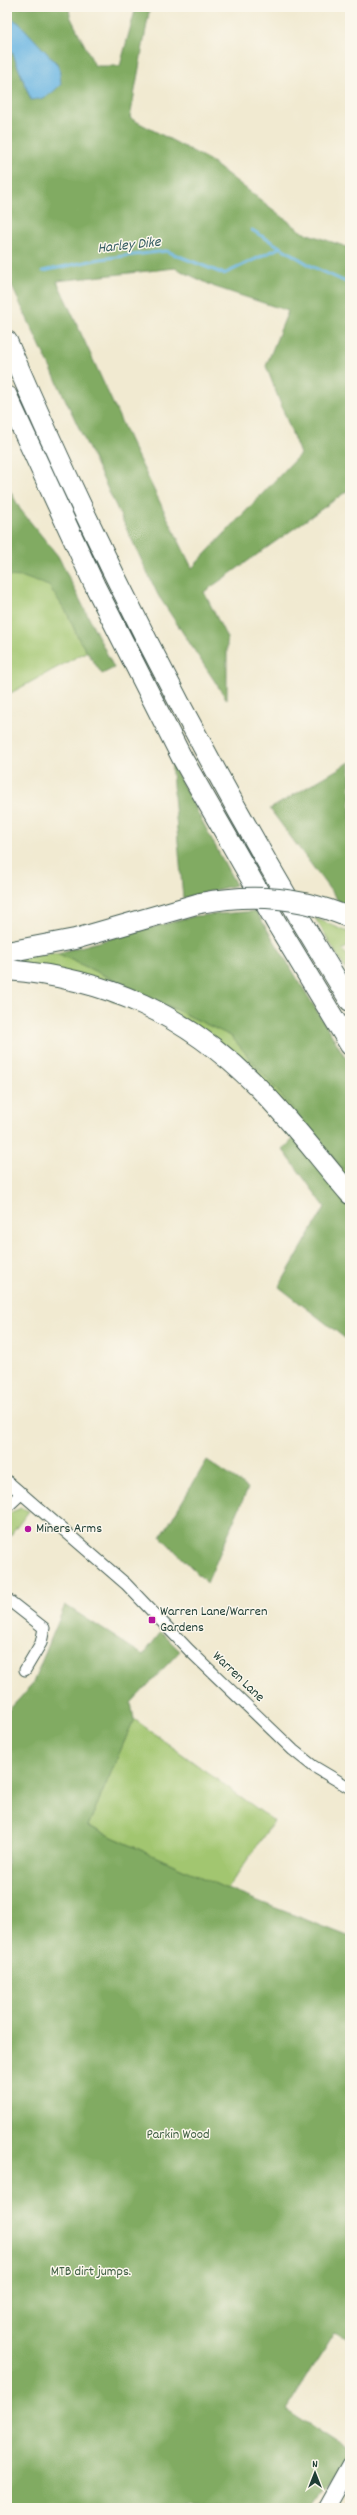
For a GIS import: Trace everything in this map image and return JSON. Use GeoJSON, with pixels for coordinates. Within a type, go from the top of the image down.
{"type":"FeatureCollection","features":[{"type":"Feature","properties":{"kind":"highway"},"geometry":{"type":"LineString","coordinates":[[7,341],[90,524],[151,649],[287,899],[350,1001]]}},
{"type":"Feature","properties":{"kind":"highway"},"geometry":{"type":"LineString","coordinates":[[7,396],[91,580],[181,756],[276,924],[350,1045]]}},
{"type":"Feature","properties":{"kind":"highway"},"geometry":{"type":"LineString","coordinates":[[7,952],[75,940],[200,903],[236,897],[272,897],[318,906],[350,918]]}},
{"type":"Feature","properties":{"kind":"highway"},"geometry":{"type":"LineString","coordinates":[[7,970],[58,976],[90,984],[133,999],[181,1023],[199,1036],[257,1086],[350,1194]]}},
{"type":"Feature","properties":{"kind":"main road"},"geometry":{"type":"LineString","coordinates":[[326,2508],[350,2465]]}},
{"type":"Feature","properties":{"kind":"street","name":"Warren Lane"},"geometry":{"type":"LineString","coordinates":[[7,1481],[126,1584],[189,1650],[293,1750],[313,1766],[350,1788]]}},
{"type":"Feature","properties":{"kind":"street"},"geometry":{"type":"LineString","coordinates":[[7,1507],[22,1493]]}},
{"type":"Feature","properties":{"kind":"street"},"geometry":{"type":"LineString","coordinates":[[7,1599],[44,1628],[41,1643],[25,1670]]}},
{"type":"Feature","properties":{"kind":"green space"},"geometry":{"type":"Polygon","coordinates":[[[7,7],[69,7],[70,16],[95,66],[120,66],[136,7],[150,7],[130,118],[209,160],[302,232],[350,248],[350,489],[204,592],[227,638],[227,700],[158,595],[7,276],[7,164],[15,163],[7,130],[7,39],[31,100],[59,65],[8,17],[7,20],[7,7]],[[175,268],[57,281],[132,445],[192,568],[300,454],[266,366],[288,311],[215,287],[175,268]]]}},
{"type":"Feature","properties":{"kind":"green space"},"geometry":{"type":"Polygon","coordinates":[[[7,130],[15,163],[7,164],[7,130]]]}},
{"type":"Feature","properties":{"kind":"green space"},"geometry":{"type":"Polygon","coordinates":[[[7,485],[20,509],[58,556],[114,668],[102,674],[79,640],[67,613],[49,586],[23,577],[7,576],[7,485]]]}},
{"type":"Feature","properties":{"kind":"green space"},"geometry":{"type":"Polygon","coordinates":[[[7,513],[93,648],[7,695],[7,513]]]}},
{"type":"Feature","properties":{"kind":"green space"},"geometry":{"type":"Polygon","coordinates":[[[171,762],[236,885],[183,898],[171,762]]]}},
{"type":"Feature","properties":{"kind":"green space"},"geometry":{"type":"Polygon","coordinates":[[[350,762],[350,910],[342,906],[270,809],[350,762]]]}},
{"type":"Feature","properties":{"kind":"green space"},"geometry":{"type":"Polygon","coordinates":[[[256,911],[350,1065],[350,1177],[231,1036],[57,953],[195,916],[256,911]]]}},
{"type":"Feature","properties":{"kind":"green space"},"geometry":{"type":"Polygon","coordinates":[[[315,918],[348,932],[350,945],[342,950],[350,958],[350,977],[315,918]]]}},
{"type":"Feature","properties":{"kind":"green space"},"geometry":{"type":"Polygon","coordinates":[[[57,953],[231,1036],[350,1171],[350,1186],[209,1035],[14,965],[7,957],[57,953]]]}},
{"type":"Feature","properties":{"kind":"green space"},"geometry":{"type":"Polygon","coordinates":[[[294,1138],[350,1202],[350,1342],[279,1287],[325,1207],[283,1150],[294,1138]]]}},
{"type":"Feature","properties":{"kind":"green space"},"geometry":{"type":"Polygon","coordinates":[[[207,1460],[248,1488],[207,1583],[161,1537],[207,1460]]]}},
{"type":"Feature","properties":{"kind":"green space"},"geometry":{"type":"Polygon","coordinates":[[[21,1508],[29,1511],[7,1540],[7,1514],[21,1508]]]}},
{"type":"Feature","properties":{"kind":"green space","name":"Parkin Wood"},"geometry":{"type":"Polygon","coordinates":[[[65,1605],[143,1655],[161,1632],[180,1651],[131,1703],[134,1719],[88,1826],[227,1889],[350,1937],[350,2340],[334,2333],[286,2410],[350,2452],[310,2508],[7,2508],[7,1712],[32,1685],[65,1605]]]}},
{"type":"Feature","properties":{"kind":"green space"},"geometry":{"type":"Polygon","coordinates":[[[134,1719],[274,1821],[227,1889],[88,1826],[134,1719]]]}},
{"type":"Feature","properties":{"kind":"water"},"geometry":{"type":"Polygon","coordinates":[[[8,16],[19,23],[59,66],[61,84],[51,94],[40,99],[31,100],[7,39],[8,16]]]}},
{"type":"Feature","properties":{"kind":"waterway","name":"Harley Dike"},"geometry":{"type":"LineString","coordinates":[[252,230],[313,267],[350,284]]}},
{"type":"Feature","properties":{"kind":"waterway","name":"Harley Dike"},"geometry":{"type":"LineString","coordinates":[[43,271],[100,259],[166,251],[224,274],[281,247]]}},
{"type":"Feature","properties":{"kind":"place","name":"Miners Arms"},"geometry":{"type":"Point","coordinates":[28,1529]}},
{"type":"Feature","properties":{"kind":"place","name":"Warren Lane/Warren Gardens"},"geometry":{"type":"Point","coordinates":[152,1620]}},
{"type":"Feature","properties":{"kind":"park label","name":"MTB dirt jumps."},"geometry":{"type":"Point","coordinates":[91,2272]}}]}
